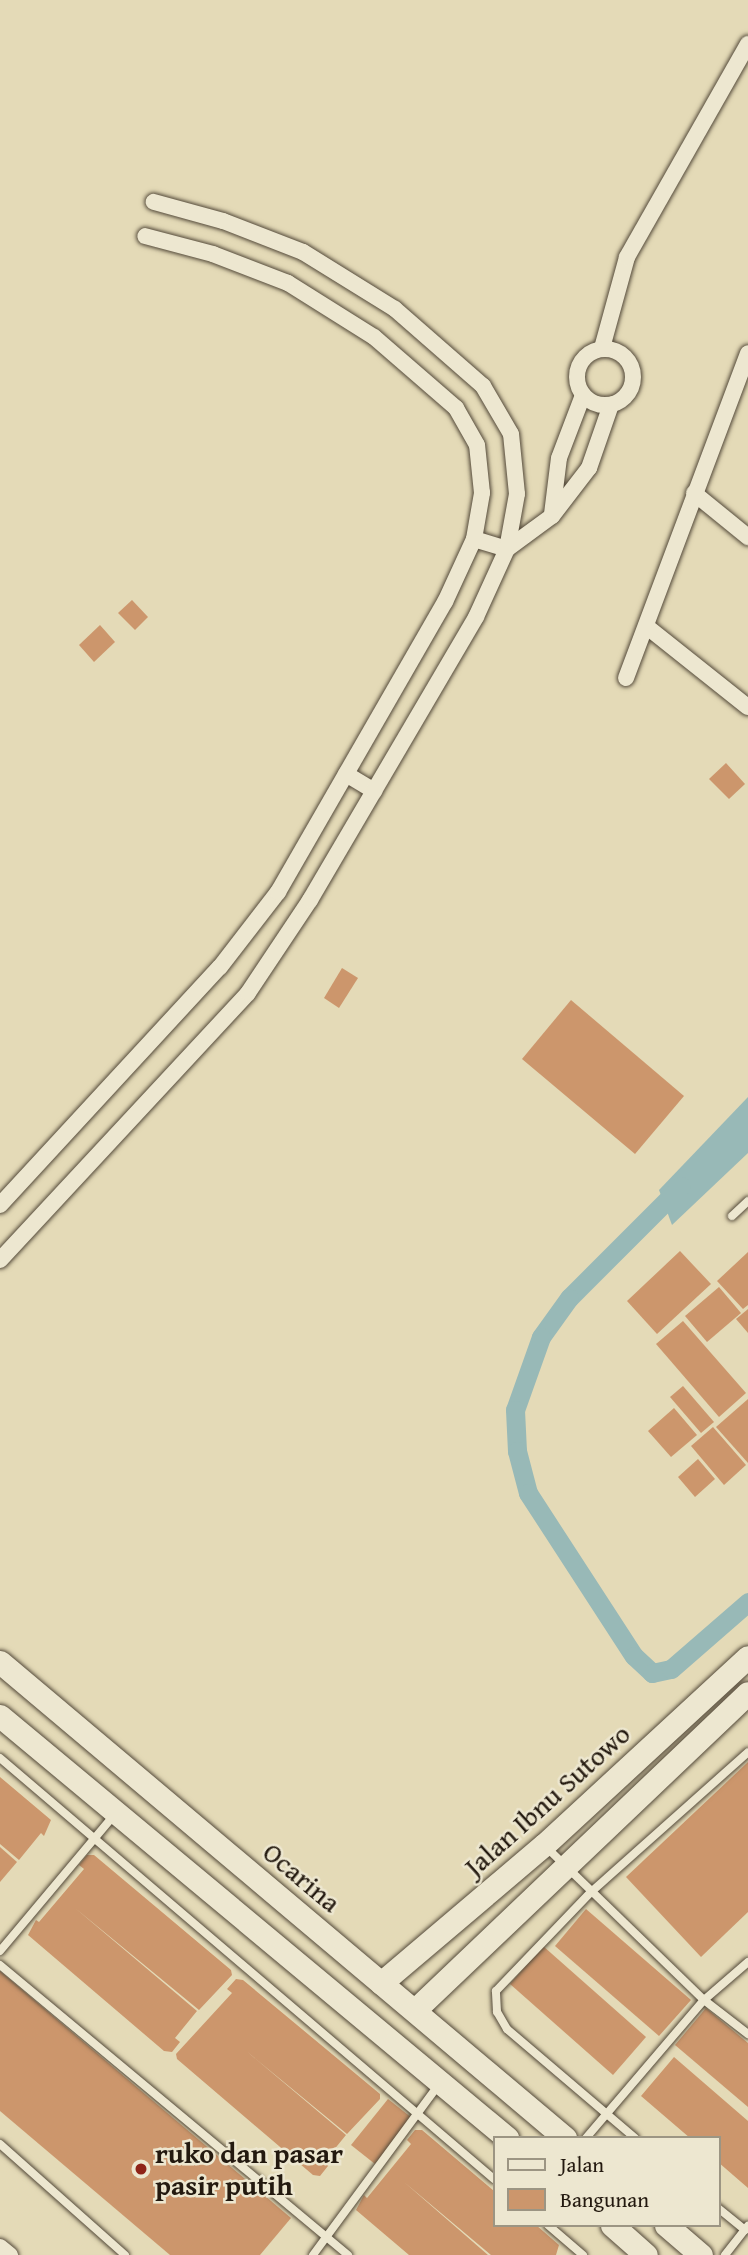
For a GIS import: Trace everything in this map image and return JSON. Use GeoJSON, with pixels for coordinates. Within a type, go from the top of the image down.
{"type":"FeatureCollection","features":[{"type":"Feature","properties":{"kind":"main road","name":"Jalan Ibnu Sutowo"},"geometry":{"type":"LineString","coordinates":[[381,1983],[544,1845],[748,1657]]}},
{"type":"Feature","properties":{"kind":"main road","name":"Ocarina"},"geometry":{"type":"LineString","coordinates":[[0,1662],[381,1983],[416,2009],[563,2136]]}},
{"type":"Feature","properties":{"kind":"main road","name":"Jalan Ibnu Sutowo"},"geometry":{"type":"LineString","coordinates":[[416,2009],[748,1693]]}},
{"type":"Feature","properties":{"kind":"main road"},"geometry":{"type":"LineString","coordinates":[[0,1716],[505,2136]]}},
{"type":"Feature","properties":{"kind":"main road"},"geometry":{"type":"LineString","coordinates":[[617,2227],[646,2255]]}},
{"type":"Feature","properties":{"kind":"main road"},"geometry":{"type":"LineString","coordinates":[[668,2227],[701,2255]]}},
{"type":"Feature","properties":{"kind":"street"},"geometry":{"type":"LineString","coordinates":[[552,516],[559,458],[583,395],[577,371],[583,359],[602,348],[627,257],[748,44]]}},
{"type":"Feature","properties":{"kind":"street"},"geometry":{"type":"LineString","coordinates":[[0,1260],[248,993],[310,900],[476,617],[507,549],[517,494],[511,434],[483,386],[395,309],[303,252],[223,221],[154,202]]}},
{"type":"Feature","properties":{"kind":"street"},"geometry":{"type":"LineString","coordinates":[[0,1205],[220,967],[278,892],[445,602],[474,539],[482,493],[477,445],[457,408],[374,337],[288,283],[213,254],[145,236]]}},
{"type":"Feature","properties":{"kind":"street"},"geometry":{"type":"LineString","coordinates":[[583,395],[601,405],[611,405],[629,393],[633,372],[622,354],[602,348]]}},
{"type":"Feature","properties":{"kind":"street"},"geometry":{"type":"LineString","coordinates":[[626,678],[748,353]]}},
{"type":"Feature","properties":{"kind":"street"},"geometry":{"type":"LineString","coordinates":[[507,549],[552,516],[589,468],[611,405]]}},
{"type":"Feature","properties":{"kind":"street"},"geometry":{"type":"LineString","coordinates":[[694,494],[748,537]]}},
{"type":"Feature","properties":{"kind":"street"},"geometry":{"type":"LineString","coordinates":[[474,539],[507,549]]}},
{"type":"Feature","properties":{"kind":"street"},"geometry":{"type":"LineString","coordinates":[[646,626],[748,707]]}},
{"type":"Feature","properties":{"kind":"street"},"geometry":{"type":"LineString","coordinates":[[345,774],[374,792]]}},
{"type":"Feature","properties":{"kind":"lane"},"geometry":{"type":"LineString","coordinates":[[732,1216],[748,1201]]}},
{"type":"Feature","properties":{"kind":"lane"},"geometry":{"type":"LineString","coordinates":[[633,2136],[507,2029],[497,2012],[496,1990],[504,1978],[591,1892],[748,1752]]}},
{"type":"Feature","properties":{"kind":"lane"},"geometry":{"type":"LineString","coordinates":[[0,1758],[492,2177]]}},
{"type":"Feature","properties":{"kind":"lane"},"geometry":{"type":"LineString","coordinates":[[0,1951],[116,1814]]}},
{"type":"Feature","properties":{"kind":"lane"},"geometry":{"type":"LineString","coordinates":[[544,1845],[704,2000],[748,2034]]}},
{"type":"Feature","properties":{"kind":"lane"},"geometry":{"type":"LineString","coordinates":[[588,2136],[704,2000],[748,1962]]}},
{"type":"Feature","properties":{"kind":"lane"},"geometry":{"type":"LineString","coordinates":[[0,1965],[348,2255]]}},
{"type":"Feature","properties":{"kind":"lane"},"geometry":{"type":"LineString","coordinates":[[313,2255],[441,2082]]}},
{"type":"Feature","properties":{"kind":"lane"},"geometry":{"type":"LineString","coordinates":[[0,2144],[125,2255]]}},
{"type":"Feature","properties":{"kind":"lane"},"geometry":{"type":"LineString","coordinates":[[720,2209],[746,2228],[725,2255]]}},
{"type":"Feature","properties":{"kind":"lane"},"geometry":{"type":"LineString","coordinates":[[550,2227],[583,2255]]}},
{"type":"Feature","properties":{"kind":"water"},"geometry":{"type":"Polygon","coordinates":[[[748,1097],[748,1153],[672,1225],[659,1190],[748,1097]]]}},
{"type":"Feature","properties":{"kind":"building"},"geometry":{"type":"Polygon","coordinates":[[[132,600],[148,617],[135,630],[118,613],[132,600]]]}},
{"type":"Feature","properties":{"kind":"building"},"geometry":{"type":"Polygon","coordinates":[[[100,625],[115,642],[94,662],[79,645],[100,625]]]}},
{"type":"Feature","properties":{"kind":"building"},"geometry":{"type":"Polygon","coordinates":[[[726,763],[745,784],[729,799],[709,779],[726,763]]]}},
{"type":"Feature","properties":{"kind":"building"},"geometry":{"type":"Polygon","coordinates":[[[342,968],[358,978],[339,1008],[324,998],[342,968]]]}},
{"type":"Feature","properties":{"kind":"building"},"geometry":{"type":"Polygon","coordinates":[[[571,1000],[684,1096],[635,1154],[522,1059],[571,1000]]]}},
{"type":"Feature","properties":{"kind":"building"},"geometry":{"type":"Polygon","coordinates":[[[680,1251],[711,1284],[657,1334],[627,1301],[680,1251]]]}},
{"type":"Feature","properties":{"kind":"building"},"geometry":{"type":"Polygon","coordinates":[[[748,1252],[748,1305],[743,1309],[717,1281],[748,1252]]]}},
{"type":"Feature","properties":{"kind":"building"},"geometry":{"type":"Polygon","coordinates":[[[719,1287],[741,1313],[707,1342],[685,1316],[719,1287]]]}},
{"type":"Feature","properties":{"kind":"building"},"geometry":{"type":"Polygon","coordinates":[[[748,1309],[748,1333],[736,1319],[748,1309]]]}},
{"type":"Feature","properties":{"kind":"building"},"geometry":{"type":"Polygon","coordinates":[[[683,1321],[746,1393],[719,1417],[656,1344],[683,1321]]]}},
{"type":"Feature","properties":{"kind":"building"},"geometry":{"type":"Polygon","coordinates":[[[683,1386],[714,1422],[701,1433],[670,1397],[683,1386]]]}},
{"type":"Feature","properties":{"kind":"building"},"geometry":{"type":"Polygon","coordinates":[[[748,1399],[748,1463],[716,1427],[748,1399]]]}},
{"type":"Feature","properties":{"kind":"building"},"geometry":{"type":"Polygon","coordinates":[[[674,1408],[697,1435],[671,1457],[648,1431],[674,1408]]]}},
{"type":"Feature","properties":{"kind":"building"},"geometry":{"type":"Polygon","coordinates":[[[713,1427],[746,1465],[724,1485],[691,1446],[713,1427]]]}},
{"type":"Feature","properties":{"kind":"building"},"geometry":{"type":"Polygon","coordinates":[[[698,1459],[715,1479],[695,1497],[678,1477],[698,1459]]]}},
{"type":"Feature","properties":{"kind":"building"},"geometry":{"type":"Polygon","coordinates":[[[748,1762],[748,1912],[701,1957],[626,1877],[748,1762]]]}},
{"type":"Feature","properties":{"kind":"building"},"geometry":{"type":"Polygon","coordinates":[[[0,1777],[51,1820],[44,1836],[41,1833],[19,1860],[0,1844],[0,1777]]]}},
{"type":"Feature","properties":{"kind":"building"},"geometry":{"type":"Polygon","coordinates":[[[0,1847],[17,1862],[0,1882],[0,1847]]]}},
{"type":"Feature","properties":{"kind":"building"},"geometry":{"type":"Polygon","coordinates":[[[87,1855],[94,1855],[231,1970],[232,1975],[199,2010],[75,1908],[197,2011],[175,2038],[180,2042],[172,2052],[164,2051],[28,1935],[36,1920],[39,1922],[84,1869],[79,1865],[87,1855]]]}},
{"type":"Feature","properties":{"kind":"building"},"geometry":{"type":"Polygon","coordinates":[[[586,1909],[691,2000],[659,2036],[555,1946],[586,1909]]]}},
{"type":"Feature","properties":{"kind":"building"},"geometry":{"type":"Polygon","coordinates":[[[543,1946],[646,2037],[613,2075],[510,1984],[543,1946]]]}},
{"type":"Feature","properties":{"kind":"building"},"geometry":{"type":"Polygon","coordinates":[[[0,1971],[291,2218],[260,2255],[170,2255],[0,2111],[0,1971]]]}},
{"type":"Feature","properties":{"kind":"building"},"geometry":{"type":"Polygon","coordinates":[[[236,1979],[243,1980],[380,2094],[380,2099],[347,2134],[245,2050],[346,2135],[324,2162],[328,2166],[320,2176],[313,2175],[177,2059],[176,2054],[232,1993],[227,1989],[236,1979]]]}},
{"type":"Feature","properties":{"kind":"building"},"geometry":{"type":"Polygon","coordinates":[[[706,2008],[748,2043],[748,2107],[675,2045],[706,2008]]]}},
{"type":"Feature","properties":{"kind":"building"},"geometry":{"type":"Polygon","coordinates":[[[674,2057],[748,2121],[748,2188],[720,2164],[720,2136],[688,2136],[641,2096],[674,2057]]]}},
{"type":"Feature","properties":{"kind":"building"},"geometry":{"type":"Polygon","coordinates":[[[388,2099],[412,2118],[375,2164],[351,2145],[388,2099]]]}},
{"type":"Feature","properties":{"kind":"building"},"geometry":{"type":"Polygon","coordinates":[[[415,2130],[422,2130],[492,2189],[492,2227],[538,2227],[559,2245],[556,2255],[491,2255],[404,2182],[488,2255],[409,2255],[356,2210],[364,2195],[367,2198],[411,2144],[407,2140],[415,2130]]]}},
{"type":"Feature","properties":{"kind":"waterway"},"geometry":{"type":"LineString","coordinates":[[681,1186],[569,1298],[541,1337],[515,1410],[517,1451],[528,1493],[634,1656],[652,1673],[671,1669],[748,1602]]}},
{"type":"Feature","properties":{"kind":"place","name":"ruko dan pasar pasir putih"},"geometry":{"type":"Point","coordinates":[141,2169]}}]}
